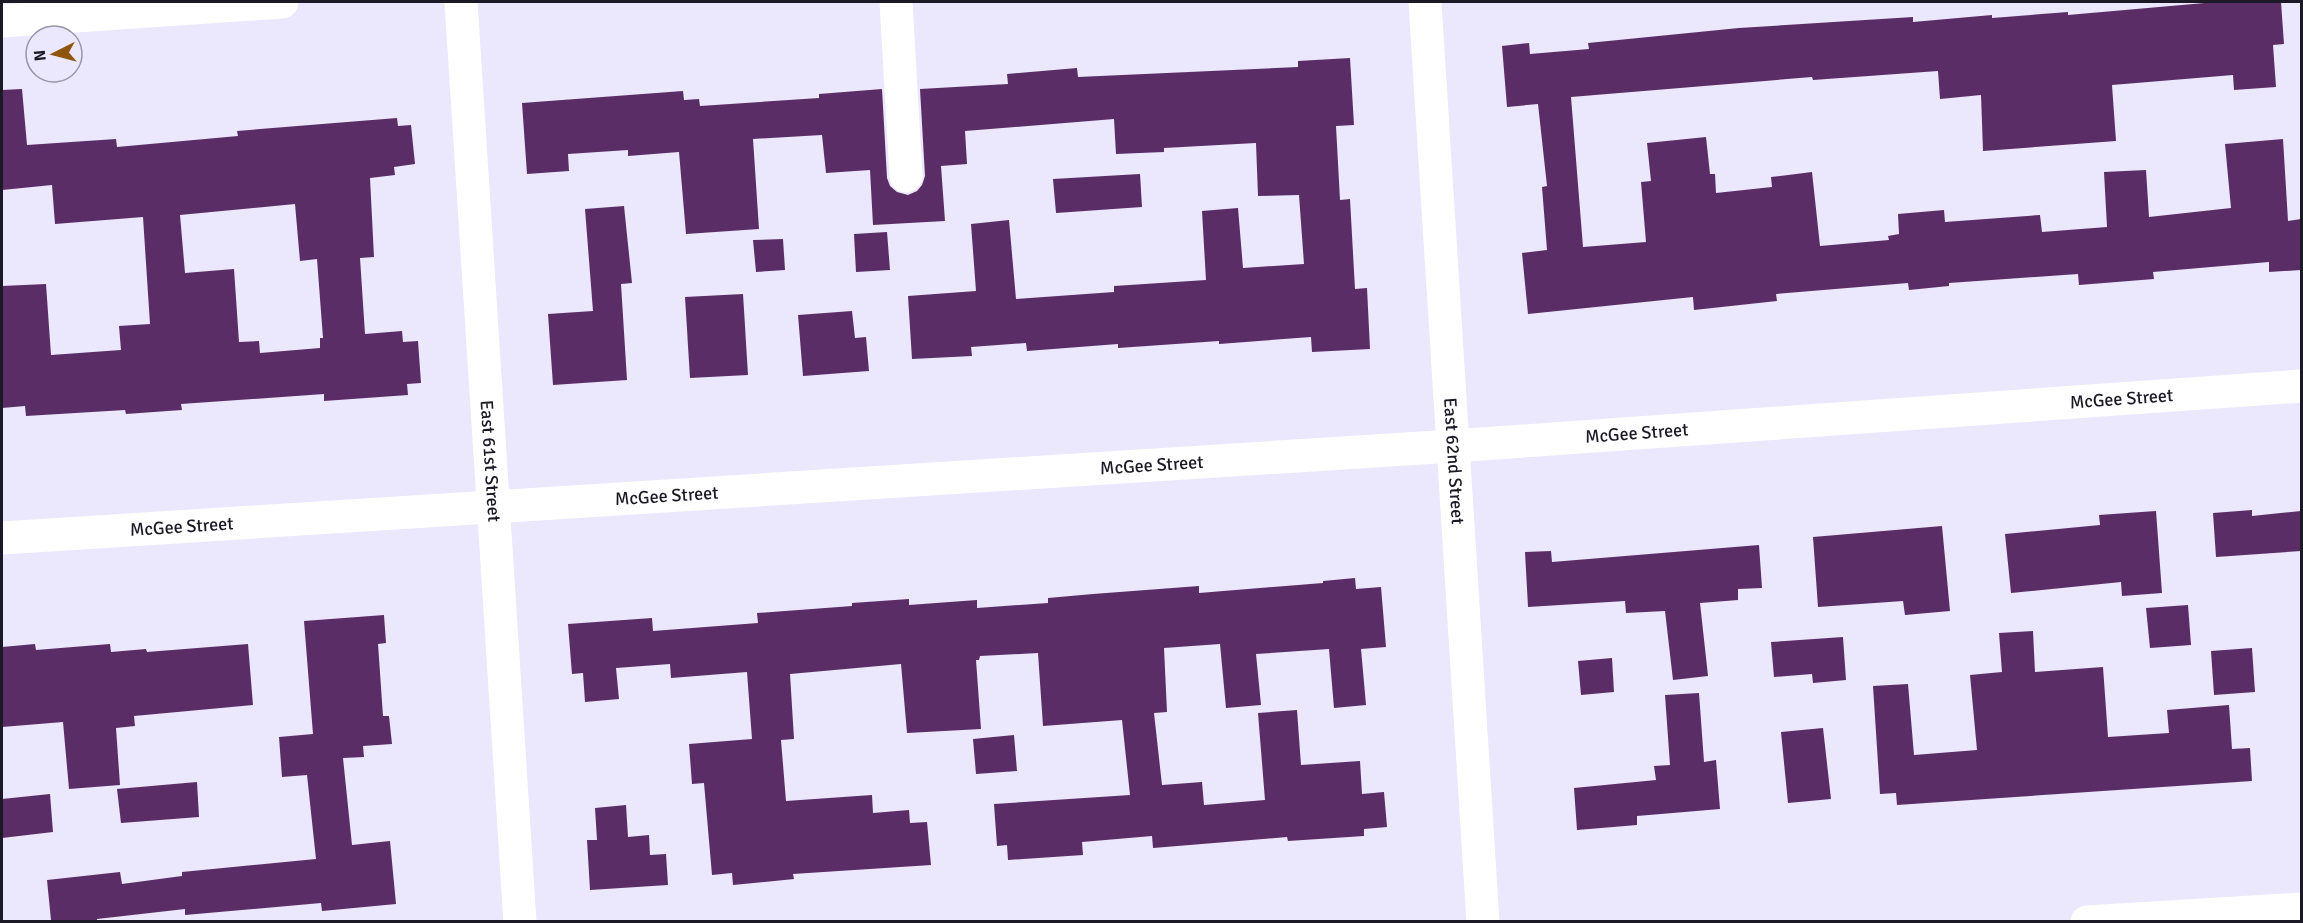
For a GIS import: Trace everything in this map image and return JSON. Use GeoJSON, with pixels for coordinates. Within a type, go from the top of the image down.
{"type":"FeatureCollection","features":[{"type":"Feature","properties":{"kind":"street"},"geometry":{"type":"LineString","coordinates":[[2,21],[282,2]]}},
{"type":"Feature","properties":{"kind":"street","name":"East 61st Street"},"geometry":{"type":"LineString","coordinates":[[461,2],[520,921]]}},
{"type":"Feature","properties":{"kind":"street"},"geometry":{"type":"LineString","coordinates":[[896,2],[908,176]]}},
{"type":"Feature","properties":{"kind":"street","name":"East 62nd Street"},"geometry":{"type":"LineString","coordinates":[[1425,2],[1483,921]]}},
{"type":"Feature","properties":{"kind":"street","name":"McGee Street"},"geometry":{"type":"LineString","coordinates":[[2,538],[1453,446],[2301,386]]}},
{"type":"Feature","properties":{"kind":"street"},"geometry":{"type":"LineString","coordinates":[[2087,921],[2301,909]]}},
{"type":"Feature","properties":{"kind":"building"},"geometry":{"type":"Polygon","coordinates":[[[2216,2],[2281,2],[2284,44],[2273,45],[2276,87],[2234,90],[2233,75],[2112,85],[2116,141],[1983,151],[1981,95],[1940,99],[1938,71],[1813,80],[1812,77],[1571,97],[1583,247],[1646,242],[1641,182],[1651,181],[1647,143],[1706,137],[1710,174],[1715,174],[1716,193],[1772,187],[1771,177],[1812,172],[1820,246],[1889,240],[1888,236],[1899,234],[1898,214],[1944,210],[1945,222],[2040,215],[2042,232],[2107,227],[2104,172],[2146,170],[2149,217],[2231,208],[2225,144],[2283,139],[2288,221],[2301,219],[2301,270],[2269,272],[2269,262],[2153,272],[2154,279],[2079,285],[2078,274],[1949,283],[1949,286],[1909,290],[1908,283],[1776,294],[1777,301],[1694,310],[1693,297],[1528,314],[1522,253],[1547,250],[1542,187],[1547,186],[1538,104],[1507,107],[1502,46],[1529,43],[1530,54],[1589,49],[1588,43],[1739,28],[1913,17],[1913,22],[1992,15],[1992,18],[2068,12],[2068,15],[2216,2]]]}},
{"type":"Feature","properties":{"kind":"building"},"geometry":{"type":"Polygon","coordinates":[[[1350,58],[1354,125],[1336,126],[1340,200],[1350,199],[1355,289],[1367,288],[1370,349],[1312,352],[1311,337],[1118,348],[1118,344],[1027,351],[1026,343],[971,347],[972,356],[912,359],[908,296],[976,291],[971,224],[1009,220],[1016,299],[1114,292],[1114,286],[1206,280],[1202,211],[1238,208],[1243,268],[1304,264],[1299,195],[1258,196],[1256,143],[1164,148],[1164,152],[1116,154],[1114,119],[965,131],[967,164],[941,166],[945,221],[873,225],[870,170],[826,173],[822,135],[753,139],[759,229],[686,234],[679,152],[628,156],[628,150],[568,154],[569,171],[527,174],[522,103],[683,91],[684,100],[699,99],[700,106],[819,98],[819,94],[882,89],[887,178],[890,186],[897,192],[908,195],[917,191],[925,176],[920,89],[1008,84],[1007,74],[1077,68],[1078,77],[1298,67],[1298,61],[1350,58]]]}},
{"type":"Feature","properties":{"kind":"building"},"geometry":{"type":"Polygon","coordinates":[[[22,89],[27,145],[116,139],[117,147],[238,136],[237,131],[397,118],[398,126],[411,125],[415,164],[394,167],[395,175],[370,178],[374,257],[360,258],[365,334],[402,331],[403,342],[418,341],[421,383],[407,384],[408,395],[324,401],[324,394],[181,404],[182,410],[126,414],[125,410],[26,416],[25,406],[2,408],[2,286],[46,284],[51,355],[121,350],[119,326],[150,324],[143,217],[55,224],[52,185],[2,190],[2,90],[22,89]],[[295,204],[180,215],[185,273],[234,269],[239,342],[259,341],[260,353],[320,348],[320,338],[323,338],[317,259],[300,261],[295,204]]]}},
{"type":"Feature","properties":{"kind":"building"},"geometry":{"type":"Polygon","coordinates":[[[1140,174],[1142,207],[1056,213],[1053,179],[1140,174]]]}},
{"type":"Feature","properties":{"kind":"building"},"geometry":{"type":"Polygon","coordinates":[[[624,206],[632,283],[621,284],[627,380],[553,385],[548,314],[593,311],[585,209],[624,206]]]}},
{"type":"Feature","properties":{"kind":"building"},"geometry":{"type":"Polygon","coordinates":[[[887,232],[890,270],[856,272],[854,234],[887,232]]]}},
{"type":"Feature","properties":{"kind":"building"},"geometry":{"type":"Polygon","coordinates":[[[783,239],[785,270],[756,272],[753,240],[783,239]]]}},
{"type":"Feature","properties":{"kind":"building"},"geometry":{"type":"Polygon","coordinates":[[[743,294],[748,375],[690,378],[685,297],[743,294]]]}},
{"type":"Feature","properties":{"kind":"building"},"geometry":{"type":"Polygon","coordinates":[[[852,311],[855,338],[866,337],[869,371],[803,376],[798,315],[852,311]]]}},
{"type":"Feature","properties":{"kind":"building"},"geometry":{"type":"Polygon","coordinates":[[[2252,510],[2252,516],[2301,511],[2301,551],[2216,557],[2213,513],[2252,510]]]}},
{"type":"Feature","properties":{"kind":"building"},"geometry":{"type":"Polygon","coordinates":[[[2156,511],[2162,593],[2122,596],[2121,582],[2011,593],[2005,534],[2100,525],[2099,515],[2156,511]]]}},
{"type":"Feature","properties":{"kind":"building"},"geometry":{"type":"Polygon","coordinates":[[[1942,526],[1950,611],[1905,615],[1903,601],[1818,607],[1813,537],[1942,526]]]}},
{"type":"Feature","properties":{"kind":"building"},"geometry":{"type":"Polygon","coordinates":[[[1759,545],[1762,588],[1738,589],[1738,600],[1700,603],[1708,676],[1673,680],[1665,611],[1626,613],[1625,601],[1528,607],[1525,552],[1551,551],[1552,562],[1759,545]]]}},
{"type":"Feature","properties":{"kind":"building"},"geometry":{"type":"Polygon","coordinates":[[[1355,578],[1356,589],[1381,587],[1386,647],[1361,649],[1366,705],[1334,708],[1329,649],[1256,654],[1261,705],[1226,708],[1220,644],[1164,648],[1167,712],[1154,713],[1162,785],[1202,782],[1204,805],[1265,800],[1258,713],[1297,710],[1301,765],[1360,761],[1362,794],[1384,792],[1387,827],[1364,829],[1364,836],[1288,841],[1287,837],[1153,848],[1152,836],[1082,842],[1083,855],[1008,860],[1007,845],[997,846],[994,804],[1130,795],[1122,720],[1043,726],[1038,653],[980,656],[979,660],[976,660],[981,729],[907,733],[901,664],[790,674],[794,739],[781,740],[786,801],[872,795],[873,813],[909,810],[910,823],[927,822],[931,865],[793,874],[794,879],[733,885],[732,873],[712,875],[704,783],[692,784],[689,744],[752,739],[747,672],[671,678],[670,664],[616,668],[619,699],[585,702],[583,673],[572,674],[568,624],[652,618],[653,631],[758,623],[757,613],[852,606],[852,603],[909,599],[909,605],[977,600],[977,608],[1048,603],[1048,598],[1093,594],[1199,586],[1199,593],[1323,583],[1323,581],[1355,578]]]}},
{"type":"Feature","properties":{"kind":"building"},"geometry":{"type":"Polygon","coordinates":[[[2188,605],[2191,645],[2150,648],[2146,608],[2188,605]]]}},
{"type":"Feature","properties":{"kind":"building"},"geometry":{"type":"Polygon","coordinates":[[[384,615],[386,643],[378,644],[383,716],[389,716],[392,744],[363,746],[364,757],[343,758],[352,845],[390,841],[396,904],[322,911],[321,903],[185,915],[185,909],[97,919],[97,921],[51,920],[47,880],[120,872],[122,884],[182,876],[182,872],[316,859],[307,775],[282,777],[279,737],[313,734],[304,621],[384,615]]]}},
{"type":"Feature","properties":{"kind":"building"},"geometry":{"type":"Polygon","coordinates":[[[2033,631],[2035,672],[2103,667],[2108,737],[2169,733],[2167,710],[2229,705],[2232,749],[2250,748],[2252,781],[1897,805],[1896,793],[1880,794],[1873,686],[1908,684],[1914,755],[1977,750],[1970,675],[2002,672],[1999,633],[2033,631]]]}},
{"type":"Feature","properties":{"kind":"building"},"geometry":{"type":"Polygon","coordinates":[[[1843,637],[1846,680],[1813,683],[1812,674],[1774,677],[1771,642],[1843,637]]]}},
{"type":"Feature","properties":{"kind":"building"},"geometry":{"type":"Polygon","coordinates":[[[35,644],[36,650],[110,644],[111,652],[146,649],[147,652],[248,644],[253,705],[134,716],[135,726],[116,728],[120,785],[69,789],[63,722],[2,727],[2,647],[35,644]]]}},
{"type":"Feature","properties":{"kind":"building"},"geometry":{"type":"Polygon","coordinates":[[[2252,648],[2255,692],[2214,695],[2211,651],[2252,648]]]}},
{"type":"Feature","properties":{"kind":"building"},"geometry":{"type":"Polygon","coordinates":[[[1612,658],[1614,692],[1581,695],[1578,661],[1612,658]]]}},
{"type":"Feature","properties":{"kind":"building"},"geometry":{"type":"Polygon","coordinates":[[[1699,693],[1704,762],[1716,760],[1720,809],[1637,816],[1637,825],[1577,830],[1574,788],[1656,780],[1654,766],[1670,765],[1665,695],[1699,693]]]}},
{"type":"Feature","properties":{"kind":"building"},"geometry":{"type":"Polygon","coordinates":[[[1823,728],[1831,799],[1788,803],[1781,732],[1823,728]]]}},
{"type":"Feature","properties":{"kind":"building"},"geometry":{"type":"Polygon","coordinates":[[[1014,735],[1017,771],[976,774],[973,739],[1014,735]]]}},
{"type":"Feature","properties":{"kind":"building"},"geometry":{"type":"Polygon","coordinates":[[[197,782],[199,817],[121,823],[117,789],[197,782]]]}},
{"type":"Feature","properties":{"kind":"building"},"geometry":{"type":"Polygon","coordinates":[[[50,794],[53,832],[2,838],[2,799],[50,794]]]}},
{"type":"Feature","properties":{"kind":"building"},"geometry":{"type":"Polygon","coordinates":[[[626,805],[628,837],[649,835],[650,855],[666,854],[668,885],[590,890],[587,840],[597,840],[595,808],[626,805]]]}}]}
